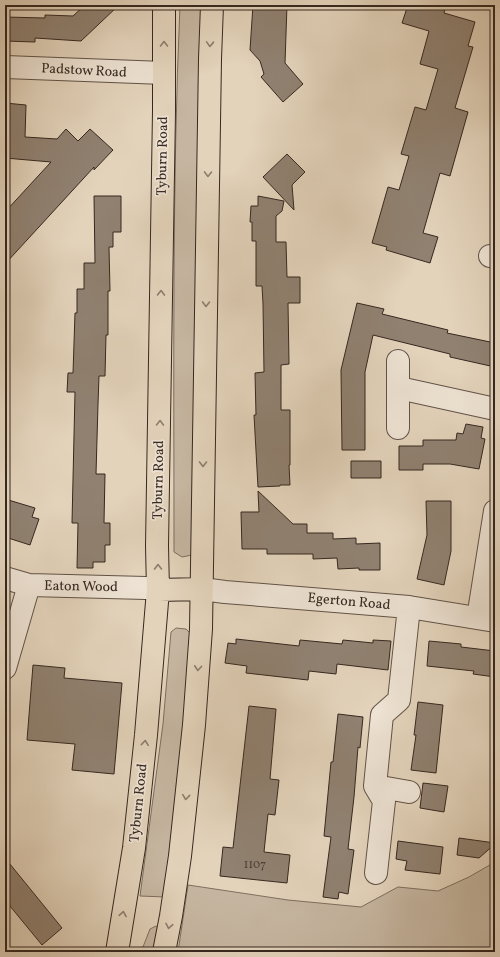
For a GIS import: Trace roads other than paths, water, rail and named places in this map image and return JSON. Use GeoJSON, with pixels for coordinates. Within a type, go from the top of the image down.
{"type":"FeatureCollection","features":[{"type":"Feature","properties":{"kind":"main road","name":"Tyburn Road"},"geometry":{"type":"LineString","coordinates":[[117,952],[134,848],[146,735],[158,590],[157,546],[164,5]]}},
{"type":"Feature","properties":{"kind":"main road"},"geometry":{"type":"LineString","coordinates":[[164,952],[180,856],[193,733],[201,629],[212,5]]}},
{"type":"Feature","properties":{"kind":"main road"},"geometry":{"type":"LineString","coordinates":[[158,590],[202,589]]}},
{"type":"Feature","properties":{"kind":"street","name":"Padstow Road"},"geometry":{"type":"LineString","coordinates":[[5,67],[164,73]]}},
{"type":"Feature","properties":{"kind":"street"},"geometry":{"type":"LineString","coordinates":[[398,361],[398,428]]}},
{"type":"Feature","properties":{"kind":"street"},"geometry":{"type":"LineString","coordinates":[[399,388],[495,408]]}},
{"type":"Feature","properties":{"kind":"street"},"geometry":{"type":"LineString","coordinates":[[487,619],[495,511]]}},
{"type":"Feature","properties":{"kind":"street","name":"Eaton Wood"},"geometry":{"type":"LineString","coordinates":[[5,578],[29,585],[146,588],[158,590]]}},
{"type":"Feature","properties":{"kind":"street"},"geometry":{"type":"LineString","coordinates":[[5,668],[29,585]]}},
{"type":"Feature","properties":{"kind":"street","name":"Egerton Road"},"geometry":{"type":"LineString","coordinates":[[202,589],[409,607],[487,619]]}},
{"type":"Feature","properties":{"kind":"street"},"geometry":{"type":"LineString","coordinates":[[376,873],[384,802],[375,786],[382,715],[399,700],[409,607]]}},
{"type":"Feature","properties":{"kind":"street"},"geometry":{"type":"LineString","coordinates":[[375,786],[410,792]]}}]}
